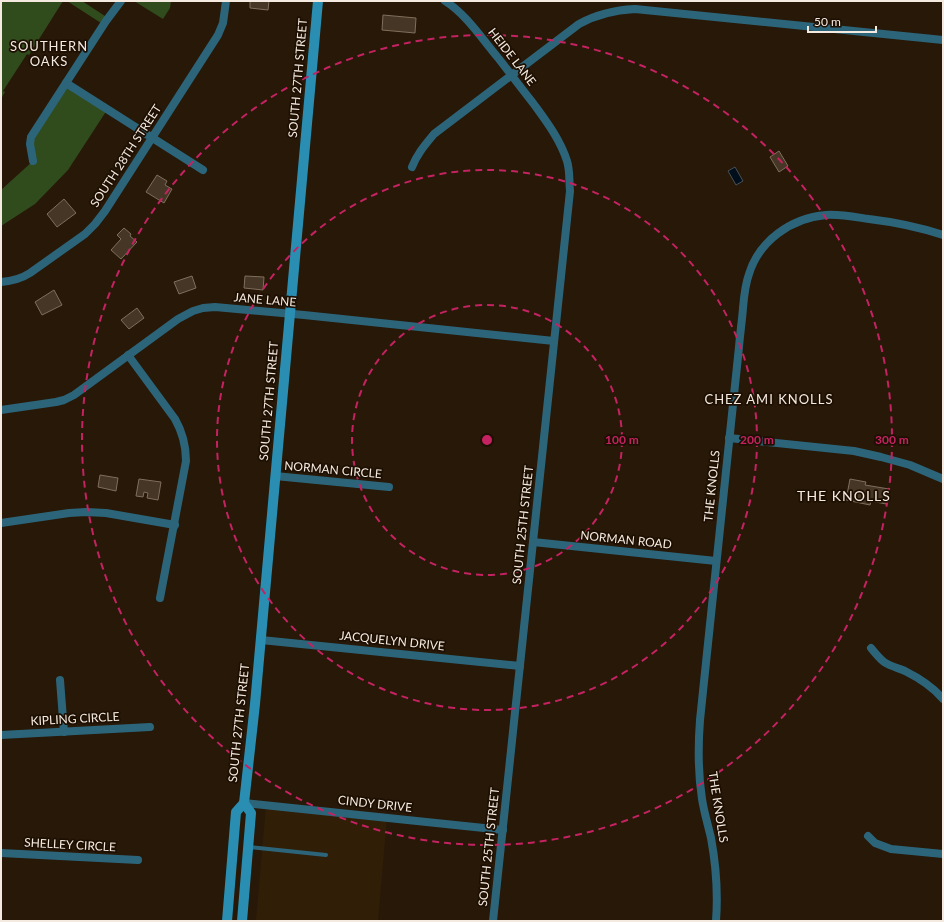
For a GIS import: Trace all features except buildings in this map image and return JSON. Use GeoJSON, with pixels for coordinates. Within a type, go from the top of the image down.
{"type":"FeatureCollection","features":[{"type":"Feature","properties":{"kind":"main road","name":"SOUTH 27TH STREET"},"geometry":{"type":"LineString","coordinates":[[227,921],[236,812],[244,803],[252,742],[318,1]]}},
{"type":"Feature","properties":{"kind":"main road","name":"SOUTH 27TH STREET"},"geometry":{"type":"LineString","coordinates":[[242,921],[251,813],[244,803]]}},
{"type":"Feature","properties":{"kind":"street"},"geometry":{"type":"LineString","coordinates":[[33,161],[30,144],[31,137],[106,21],[121,1]]}},
{"type":"Feature","properties":{"kind":"street","name":"SOUTH 28TH STREET"},"geometry":{"type":"LineString","coordinates":[[1,282],[23,278],[85,234],[95,224],[152,139],[218,35],[223,23],[226,1]]}},
{"type":"Feature","properties":{"kind":"street","name":"HEIDE LANE"},"geometry":{"type":"LineString","coordinates":[[445,1],[458,10],[467,20],[555,133]]}},
{"type":"Feature","properties":{"kind":"street"},"geometry":{"type":"LineString","coordinates":[[412,167],[425,144],[434,134],[579,24],[605,13],[621,9],[635,8],[943,40]]}},
{"type":"Feature","properties":{"kind":"street"},"geometry":{"type":"LineString","coordinates":[[66,83],[203,170]]}},
{"type":"Feature","properties":{"kind":"street","name":"SOUTH 25TH STREET"},"geometry":{"type":"LineString","coordinates":[[493,921],[570,191],[568,162],[555,133]]}},
{"type":"Feature","properties":{"kind":"street","name":"THE KNOLLS"},"geometry":{"type":"LineString","coordinates":[[716,921],[714,865],[711,839],[702,800],[698,745],[745,287],[749,274],[762,248],[772,238],[794,223],[806,219],[827,215],[880,220],[943,235]]}},
{"type":"Feature","properties":{"kind":"street","name":"JANE LANE"},"geometry":{"type":"LineString","coordinates":[[1,410],[56,402],[74,395],[182,317],[203,308],[214,307],[290,314],[554,341]]}},
{"type":"Feature","properties":{"kind":"street"},"geometry":{"type":"LineString","coordinates":[[128,355],[175,419],[180,428],[186,449],[186,461],[160,598]]}},
{"type":"Feature","properties":{"kind":"street"},"geometry":{"type":"LineString","coordinates":[[729,438],[860,453],[910,465],[943,479]]}},
{"type":"Feature","properties":{"kind":"street","name":"NORMAN CIRCLE"},"geometry":{"type":"LineString","coordinates":[[275,476],[389,487]]}},
{"type":"Feature","properties":{"kind":"street"},"geometry":{"type":"LineString","coordinates":[[1,523],[86,512],[106,513],[174,525]]}},
{"type":"Feature","properties":{"kind":"street","name":"NORMAN ROAD"},"geometry":{"type":"LineString","coordinates":[[533,542],[716,561]]}},
{"type":"Feature","properties":{"kind":"street","name":"JACQUELYN DRIVE"},"geometry":{"type":"LineString","coordinates":[[261,640],[520,666]]}},
{"type":"Feature","properties":{"kind":"street"},"geometry":{"type":"LineString","coordinates":[[870,648],[886,663],[925,682],[943,700]]}},
{"type":"Feature","properties":{"kind":"street"},"geometry":{"type":"LineString","coordinates":[[60,680],[64,732]]}},
{"type":"Feature","properties":{"kind":"street","name":"KIPLING CIRCLE"},"geometry":{"type":"LineString","coordinates":[[1,735],[150,727]]}},
{"type":"Feature","properties":{"kind":"street","name":"CINDY DRIVE"},"geometry":{"type":"LineString","coordinates":[[244,803],[503,830]]}},
{"type":"Feature","properties":{"kind":"street"},"geometry":{"type":"LineString","coordinates":[[868,836],[875,843],[892,849],[943,854]]}},
{"type":"Feature","properties":{"kind":"street","name":"SHELLEY CIRCLE"},"geometry":{"type":"LineString","coordinates":[[1,854],[138,860]]}},
{"type":"Feature","properties":{"kind":"lane"},"geometry":{"type":"LineString","coordinates":[[248,847],[326,855]]}},
{"type":"Feature","properties":{"kind":"shaded area"},"geometry":{"type":"Polygon","coordinates":[[[266,805],[387,818],[378,921],[256,921],[266,805]]]}},
{"type":"Feature","properties":{"kind":"green space"},"geometry":{"type":"Polygon","coordinates":[[[1,1],[63,1],[29,55],[27,54],[3,91],[5,92],[1,99],[1,1]]]}},
{"type":"Feature","properties":{"kind":"green space"},"geometry":{"type":"Polygon","coordinates":[[[67,1],[82,1],[108,18],[104,25],[67,1]]]}},
{"type":"Feature","properties":{"kind":"green space"},"geometry":{"type":"Polygon","coordinates":[[[134,1],[171,1],[170,8],[163,19],[134,1]]]}},
{"type":"Feature","properties":{"kind":"green space"},"geometry":{"type":"Polygon","coordinates":[[[66,83],[107,110],[68,170],[35,204],[1,226],[1,190],[33,161],[30,144],[66,83]]]}},
{"type":"Feature","properties":{"kind":"water"},"geometry":{"type":"Polygon","coordinates":[[[735,167],[743,181],[736,185],[728,171],[735,167]]]}},
{"type":"Feature","properties":{"kind":"district","name":"SOUTHERN OAKS"},"geometry":{"type":"Point","coordinates":[49,54]}},
{"type":"Feature","properties":{"kind":"district","name":"CHEZ AMI KNOLLS"},"geometry":{"type":"Point","coordinates":[769,399]}},
{"type":"Feature","properties":{"kind":"district","name":"THE KNOLLS"},"geometry":{"type":"Point","coordinates":[844,496]}}]}
